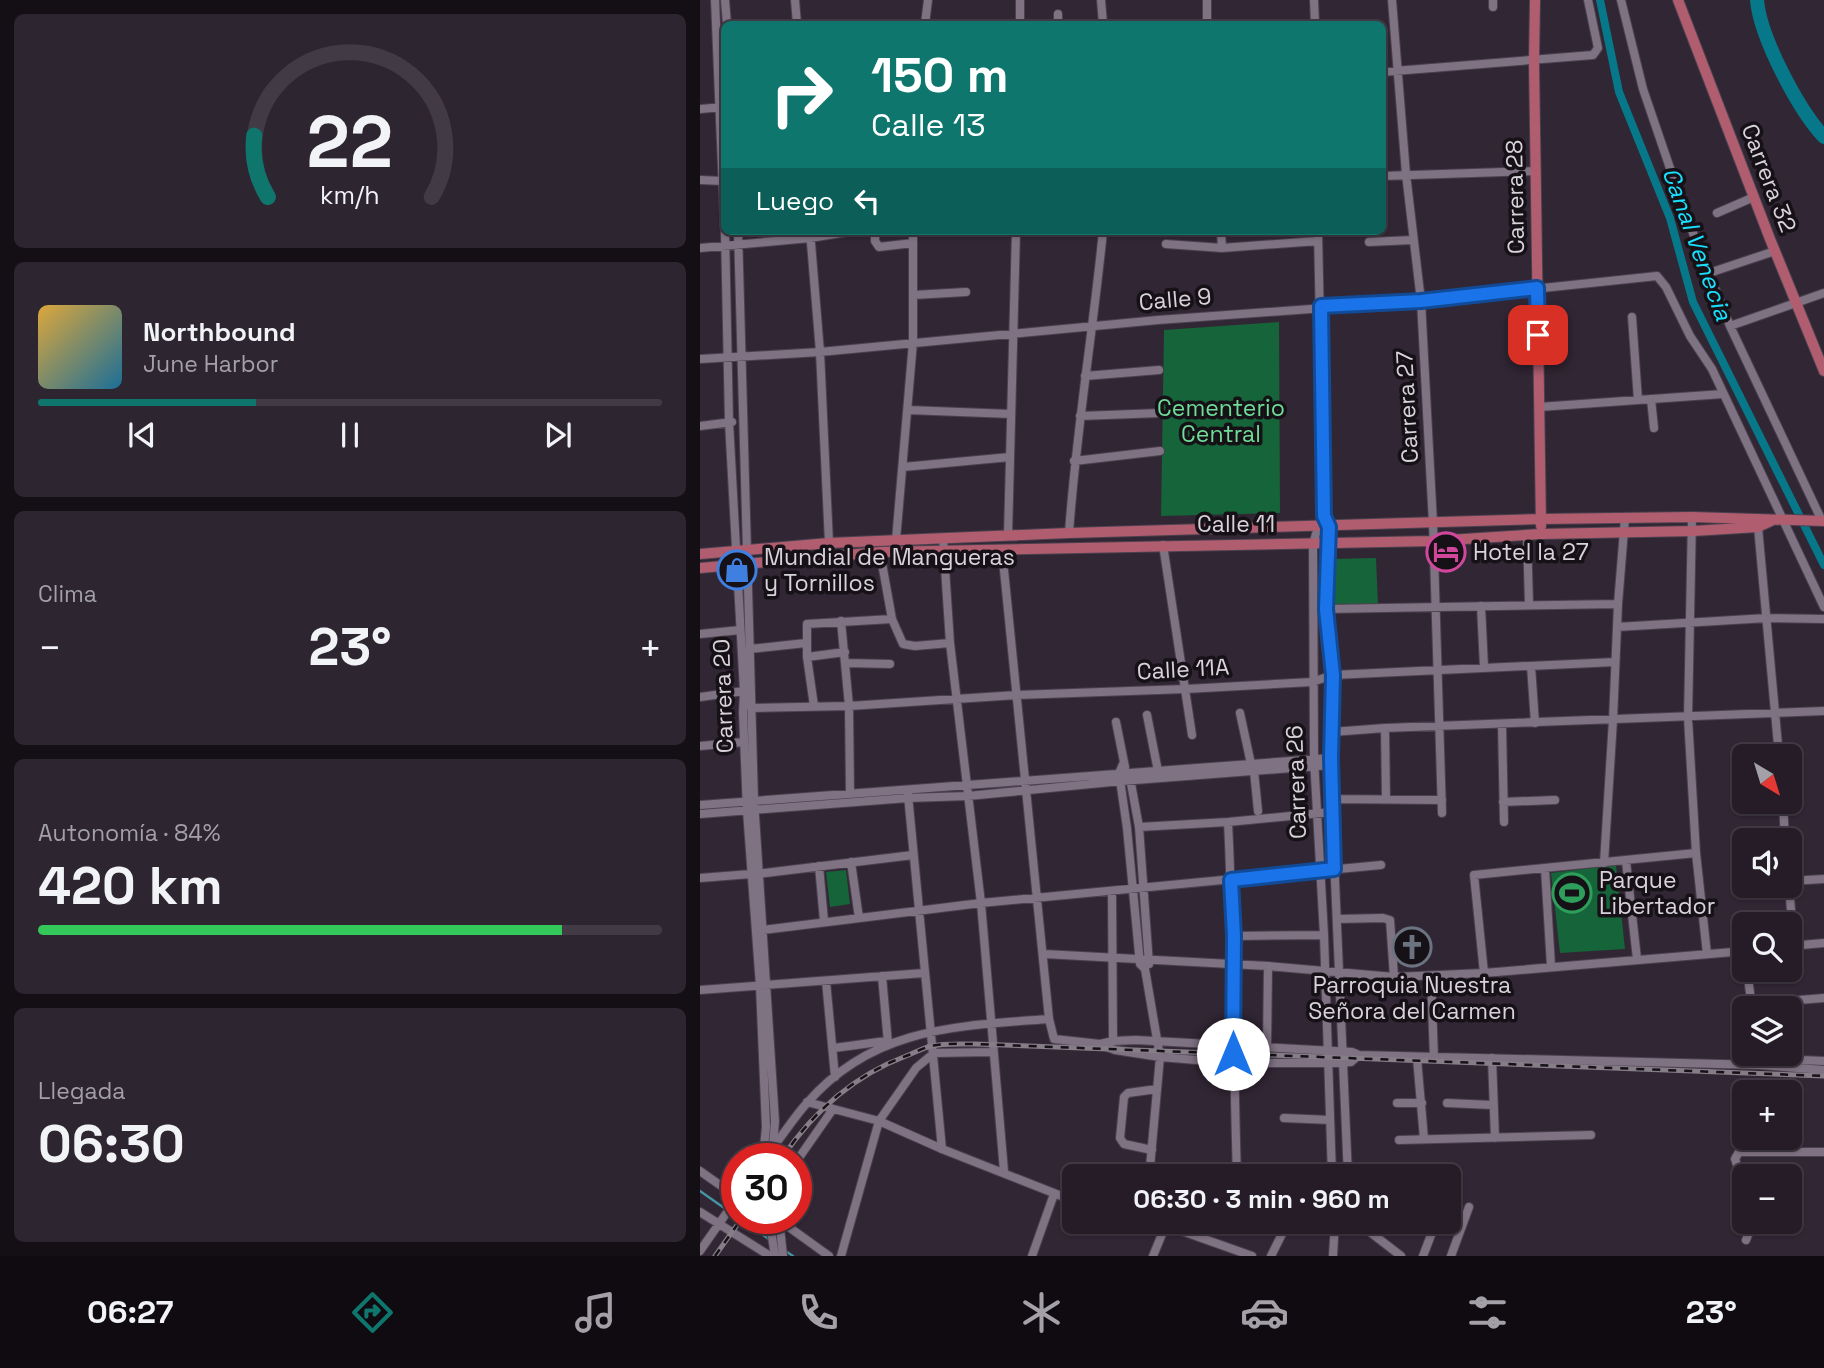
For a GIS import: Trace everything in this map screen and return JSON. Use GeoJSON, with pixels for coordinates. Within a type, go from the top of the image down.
{"type":"FeatureCollection","features":[{"type":"Feature","properties":{"kind":"main road","name":"Carrera 28"},"geometry":{"type":"LineString","coordinates":[[1535,0],[1541,534]]}},
{"type":"Feature","properties":{"kind":"main road","name":"Carrera 32"},"geometry":{"type":"LineString","coordinates":[[1678,0],[1824,371]]}},
{"type":"Feature","properties":{"kind":"main road","name":"Calle 11"},"geometry":{"type":"LineString","coordinates":[[700,554],[829,543],[1008,535],[1316,527],[1326,521],[1433,523],[1692,517],[1755,523]]}},
{"type":"Feature","properties":{"kind":"main road","name":"Calle 11"},"geometry":{"type":"LineString","coordinates":[[700,568],[880,552],[1433,541],[1541,534],[1693,531],[1755,523],[1765,519],[1788,522],[1823,521]]}},
{"type":"Feature","properties":{"kind":"street"},"geometry":{"type":"LineString","coordinates":[[715,0],[721,80]]}},
{"type":"Feature","properties":{"kind":"street"},"geometry":{"type":"LineString","coordinates":[[725,0],[727,21]]}},
{"type":"Feature","properties":{"kind":"street"},"geometry":{"type":"LineString","coordinates":[[795,0],[797,21]]}},
{"type":"Feature","properties":{"kind":"street"},"geometry":{"type":"LineString","coordinates":[[925,21],[928,0]]}},
{"type":"Feature","properties":{"kind":"street"},"geometry":{"type":"LineString","coordinates":[[1020,0],[1020,21]]}},
{"type":"Feature","properties":{"kind":"street"},"geometry":{"type":"LineString","coordinates":[[1101,0],[1103,21]]}},
{"type":"Feature","properties":{"kind":"street"},"geometry":{"type":"LineString","coordinates":[[1207,0],[1208,21]]}},
{"type":"Feature","properties":{"kind":"street"},"geometry":{"type":"LineString","coordinates":[[1314,0],[1315,21]]}},
{"type":"Feature","properties":{"kind":"street","name":"Carrera 27"},"geometry":{"type":"LineString","coordinates":[[1392,0],[1406,174],[1421,301],[1433,523],[1442,813]]}},
{"type":"Feature","properties":{"kind":"street"},"geometry":{"type":"LineString","coordinates":[[1386,72],[1534,62],[1593,55],[1598,48],[1588,0]]}},
{"type":"Feature","properties":{"kind":"street"},"geometry":{"type":"LineString","coordinates":[[1621,0],[1643,89],[1687,218],[1730,326],[1823,521]]}},
{"type":"Feature","properties":{"kind":"street"},"geometry":{"type":"LineString","coordinates":[[1058,14],[1058,21]]}},
{"type":"Feature","properties":{"kind":"street"},"geometry":{"type":"LineString","coordinates":[[700,109],[721,107]]}},
{"type":"Feature","properties":{"kind":"street"},"geometry":{"type":"LineString","coordinates":[[1386,176],[1536,171]]}},
{"type":"Feature","properties":{"kind":"street"},"geometry":{"type":"LineString","coordinates":[[700,180],[721,181]]}},
{"type":"Feature","properties":{"kind":"street"},"geometry":{"type":"LineString","coordinates":[[1717,213],[1754,197]]}},
{"type":"Feature","properties":{"kind":"street","name":"Carrera 20"},"geometry":{"type":"LineString","coordinates":[[725,235],[729,422],[750,649],[750,801]]}},
{"type":"Feature","properties":{"kind":"street","name":"Carrera 20"},"geometry":{"type":"LineString","coordinates":[[738,235],[743,421],[741,550]]}},
{"type":"Feature","properties":{"kind":"street"},"geometry":{"type":"LineString","coordinates":[[700,248],[810,235],[820,352],[829,543]]}},
{"type":"Feature","properties":{"kind":"street"},"geometry":{"type":"LineString","coordinates":[[875,235],[879,247],[914,243]]}},
{"type":"Feature","properties":{"kind":"street"},"geometry":{"type":"LineString","coordinates":[[896,540],[913,342],[913,235]]}},
{"type":"Feature","properties":{"kind":"street"},"geometry":{"type":"LineString","coordinates":[[1008,535],[1016,235]]}},
{"type":"Feature","properties":{"kind":"street"},"geometry":{"type":"LineString","coordinates":[[1069,533],[1074,461],[1103,235]]}},
{"type":"Feature","properties":{"kind":"street"},"geometry":{"type":"LineString","coordinates":[[1221,235],[1222,247]]}},
{"type":"Feature","properties":{"kind":"street"},"geometry":{"type":"LineString","coordinates":[[1166,244],[1222,247],[1318,236]]}},
{"type":"Feature","properties":{"kind":"street","name":"Carrera 26"},"geometry":{"type":"LineString","coordinates":[[1318,236],[1328,543],[1326,609],[1333,675],[1332,812],[1347,1164]]}},
{"type":"Feature","properties":{"kind":"street"},"geometry":{"type":"LineString","coordinates":[[1369,242],[1413,240]]}},
{"type":"Feature","properties":{"kind":"street"},"geometry":{"type":"LineString","coordinates":[[1709,273],[1775,251]]}},
{"type":"Feature","properties":{"kind":"street","name":"Calle 9"},"geometry":{"type":"LineString","coordinates":[[700,359],[820,352],[1321,306],[1421,301],[1653,275],[1662,280],[1723,394]]}},
{"type":"Feature","properties":{"kind":"street"},"geometry":{"type":"LineString","coordinates":[[914,295],[966,292]]}},
{"type":"Feature","properties":{"kind":"street"},"geometry":{"type":"LineString","coordinates":[[1730,326],[1824,293]]}},
{"type":"Feature","properties":{"kind":"street"},"geometry":{"type":"LineString","coordinates":[[1632,317],[1638,400]]}},
{"type":"Feature","properties":{"kind":"street"},"geometry":{"type":"LineString","coordinates":[[1085,376],[1159,370]]}},
{"type":"Feature","properties":{"kind":"street"},"geometry":{"type":"LineString","coordinates":[[1539,407],[1723,394],[1788,522],[1824,607]]}},
{"type":"Feature","properties":{"kind":"street"},"geometry":{"type":"LineString","coordinates":[[1651,399],[1654,428]]}},
{"type":"Feature","properties":{"kind":"street"},"geometry":{"type":"LineString","coordinates":[[908,410],[1011,414]]}},
{"type":"Feature","properties":{"kind":"street"},"geometry":{"type":"LineString","coordinates":[[1080,416],[1160,413]]}},
{"type":"Feature","properties":{"kind":"street"},"geometry":{"type":"LineString","coordinates":[[700,426],[743,421]]}},
{"type":"Feature","properties":{"kind":"street"},"geometry":{"type":"LineString","coordinates":[[1074,461],[1160,452]]}},
{"type":"Feature","properties":{"kind":"street"},"geometry":{"type":"LineString","coordinates":[[903,467],[1010,457]]}},
{"type":"Feature","properties":{"kind":"street"},"geometry":{"type":"LineString","coordinates":[[1692,517],[1688,718],[1696,853],[1707,954]]}},
{"type":"Feature","properties":{"kind":"street"},"geometry":{"type":"LineString","coordinates":[[1604,863],[1625,518]]}},
{"type":"Feature","properties":{"kind":"street"},"geometry":{"type":"LineString","coordinates":[[1755,523],[1768,618],[1778,744]]}},
{"type":"Feature","properties":{"kind":"street","name":"Carrera 26"},"geometry":{"type":"LineString","coordinates":[[1316,527],[1313,544],[1312,682],[1332,1164]]}},
{"type":"Feature","properties":{"kind":"street"},"geometry":{"type":"LineString","coordinates":[[1527,536],[1528,604]]}},
{"type":"Feature","properties":{"kind":"street"},"geometry":{"type":"LineString","coordinates":[[943,538],[950,643],[981,903],[1004,1171]]}},
{"type":"Feature","properties":{"kind":"street"},"geometry":{"type":"LineString","coordinates":[[1163,545],[1192,734]]}},
{"type":"Feature","properties":{"kind":"street"},"geometry":{"type":"LineString","coordinates":[[1002,550],[1036,898],[1049,1019],[1054,1039],[1100,1044],[1115,1050],[1160,1057],[1234,1063],[1327,1064],[1351,1062],[1359,1055]]}},
{"type":"Feature","properties":{"kind":"street"},"geometry":{"type":"LineString","coordinates":[[880,552],[892,619],[899,638],[908,646],[950,643]]}},
{"type":"Feature","properties":{"kind":"street","name":"Carrera 20"},"geometry":{"type":"LineString","coordinates":[[742,564],[740,630],[744,742],[775,1121],[773,1143]]}},
{"type":"Feature","properties":{"kind":"street"},"geometry":{"type":"LineString","coordinates":[[1326,609],[1618,604]]}},
{"type":"Feature","properties":{"kind":"street"},"geometry":{"type":"LineString","coordinates":[[1481,606],[1484,667]]}},
{"type":"Feature","properties":{"kind":"street"},"geometry":{"type":"LineString","coordinates":[[1617,627],[1768,618],[1824,619]]}},
{"type":"Feature","properties":{"kind":"street"},"geometry":{"type":"LineString","coordinates":[[814,706],[807,657],[807,624],[892,619]]}},
{"type":"Feature","properties":{"kind":"street"},"geometry":{"type":"LineString","coordinates":[[841,621],[847,663],[850,793]]}},
{"type":"Feature","properties":{"kind":"street"},"geometry":{"type":"LineString","coordinates":[[700,634],[740,630]]}},
{"type":"Feature","properties":{"kind":"street"},"geometry":{"type":"LineString","coordinates":[[750,649],[806,643]]}},
{"type":"Feature","properties":{"kind":"street"},"geometry":{"type":"LineString","coordinates":[[807,657],[845,652]]}},
{"type":"Feature","properties":{"kind":"street","name":"Calle 11A"},"geometry":{"type":"LineString","coordinates":[[751,708],[849,706],[1017,695],[1186,689],[1312,682],[1333,675],[1615,662]]}},
{"type":"Feature","properties":{"kind":"street"},"geometry":{"type":"LineString","coordinates":[[847,663],[890,664]]}},
{"type":"Feature","properties":{"kind":"street"},"geometry":{"type":"LineString","coordinates":[[1531,666],[1535,723]]}},
{"type":"Feature","properties":{"kind":"street"},"geometry":{"type":"LineString","coordinates":[[700,696],[744,691]]}},
{"type":"Feature","properties":{"kind":"street"},"geometry":{"type":"LineString","coordinates":[[1332,732],[1824,711]]}},
{"type":"Feature","properties":{"kind":"street"},"geometry":{"type":"LineString","coordinates":[[1240,713],[1253,767],[1258,811]]}},
{"type":"Feature","properties":{"kind":"street"},"geometry":{"type":"LineString","coordinates":[[1147,715],[1158,771]]}},
{"type":"Feature","properties":{"kind":"street"},"geometry":{"type":"LineString","coordinates":[[1116,722],[1125,774],[1139,827],[1144,963]]}},
{"type":"Feature","properties":{"kind":"street"},"geometry":{"type":"LineString","coordinates":[[1502,725],[1504,822]]}},
{"type":"Feature","properties":{"kind":"street"},"geometry":{"type":"LineString","coordinates":[[1385,728],[1386,799]]}},
{"type":"Feature","properties":{"kind":"street"},"geometry":{"type":"LineString","coordinates":[[700,746],[744,742]]}},
{"type":"Feature","properties":{"kind":"street"},"geometry":{"type":"LineString","coordinates":[[1125,774],[1331,761]]}},
{"type":"Feature","properties":{"kind":"street"},"geometry":{"type":"LineString","coordinates":[[700,805],[850,793],[968,796],[1125,774],[1253,767]]}},
{"type":"Feature","properties":{"kind":"street"},"geometry":{"type":"LineString","coordinates":[[1125,774],[1133,889],[1160,1057],[1151,1164]]}},
{"type":"Feature","properties":{"kind":"street"},"geometry":{"type":"LineString","coordinates":[[700,814],[751,811],[967,784],[1025,786]]}},
{"type":"Feature","properties":{"kind":"street"},"geometry":{"type":"LineString","coordinates":[[908,793],[942,1149]]}},
{"type":"Feature","properties":{"kind":"street"},"geometry":{"type":"LineString","coordinates":[[1332,799],[1442,800]]}},
{"type":"Feature","properties":{"kind":"street"},"geometry":{"type":"LineString","coordinates":[[1503,802],[1555,800]]}},
{"type":"Feature","properties":{"kind":"street"},"geometry":{"type":"LineString","coordinates":[[1139,827],[1332,812]]}},
{"type":"Feature","properties":{"kind":"street"},"geometry":{"type":"LineString","coordinates":[[1228,822],[1234,936],[1237,1164]]}},
{"type":"Feature","properties":{"kind":"street"},"geometry":{"type":"LineString","coordinates":[[1484,973],[1474,875],[1696,853]]}},
{"type":"Feature","properties":{"kind":"street"},"geometry":{"type":"LineString","coordinates":[[700,878],[913,855]]}},
{"type":"Feature","properties":{"kind":"street"},"geometry":{"type":"LineString","coordinates":[[1626,861],[1637,959]]}},
{"type":"Feature","properties":{"kind":"street"},"geometry":{"type":"LineString","coordinates":[[851,862],[859,918]]}},
{"type":"Feature","properties":{"kind":"street"},"geometry":{"type":"LineString","coordinates":[[763,930],[981,903],[1381,865]]}},
{"type":"Feature","properties":{"kind":"street"},"geometry":{"type":"LineString","coordinates":[[819,866],[824,921]]}},
{"type":"Feature","properties":{"kind":"street"},"geometry":{"type":"LineString","coordinates":[[1545,869],[1551,967]]}},
{"type":"Feature","properties":{"kind":"street","name":"Carrera 20"},"geometry":{"type":"LineString","coordinates":[[754,874],[763,930],[766,1143]]}},
{"type":"Feature","properties":{"kind":"street"},"geometry":{"type":"LineString","coordinates":[[1802,881],[1824,878]]}},
{"type":"Feature","properties":{"kind":"street"},"geometry":{"type":"LineString","coordinates":[[1112,891],[1113,1041]]}},
{"type":"Feature","properties":{"kind":"street"},"geometry":{"type":"LineString","coordinates":[[1337,919],[1390,920],[1394,976]]}},
{"type":"Feature","properties":{"kind":"street"},"geometry":{"type":"LineString","coordinates":[[1234,936],[1324,935]]}},
{"type":"Feature","properties":{"kind":"street"},"geometry":{"type":"LineString","coordinates":[[1802,945],[1824,943]]}},
{"type":"Feature","properties":{"kind":"street"},"geometry":{"type":"LineString","coordinates":[[1044,954],[1113,957],[1144,963],[1268,966],[1394,976],[1430,976],[1732,952]]}},
{"type":"Feature","properties":{"kind":"street"},"geometry":{"type":"LineString","coordinates":[[1267,1048],[1268,966]]}},
{"type":"Feature","properties":{"kind":"street"},"geometry":{"type":"LineString","coordinates":[[700,990],[924,973]]}},
{"type":"Feature","properties":{"kind":"street"},"geometry":{"type":"LineString","coordinates":[[882,976],[888,1042]]}},
{"type":"Feature","properties":{"kind":"street"},"geometry":{"type":"LineString","coordinates":[[1430,976],[1434,1058]]}},
{"type":"Feature","properties":{"kind":"street"},"geometry":{"type":"LineString","coordinates":[[826,981],[835,1077]]}},
{"type":"Feature","properties":{"kind":"street"},"geometry":{"type":"LineString","coordinates":[[1802,1000],[1824,998]]}},
{"type":"Feature","properties":{"kind":"street"},"geometry":{"type":"LineString","coordinates":[[834,1048],[888,1042],[931,1030],[1049,1019]]}},
{"type":"Feature","properties":{"kind":"street"},"geometry":{"type":"LineString","coordinates":[[1100,1044],[1113,1041],[1157,1042],[1417,1058],[1760,1065],[1824,1070]]}},
{"type":"Feature","properties":{"kind":"street"},"geometry":{"type":"LineString","coordinates":[[779,1143],[807,1102],[862,1057],[888,1042]]}},
{"type":"Feature","properties":{"kind":"street"},"geometry":{"type":"LineString","coordinates":[[841,1256],[879,1121],[915,1068],[934,1054],[992,1052]]}},
{"type":"Feature","properties":{"kind":"street"},"geometry":{"type":"LineString","coordinates":[[1417,1058],[1424,1139]]}},
{"type":"Feature","properties":{"kind":"street"},"geometry":{"type":"LineString","coordinates":[[1492,1058],[1495,1138]]}},
{"type":"Feature","properties":{"kind":"street"},"geometry":{"type":"LineString","coordinates":[[1802,1059],[1824,1061]]}},
{"type":"Feature","properties":{"kind":"street"},"geometry":{"type":"LineString","coordinates":[[1152,1150],[1124,1144],[1120,1138],[1124,1097],[1128,1093],[1157,1089]]}},
{"type":"Feature","properties":{"kind":"street"},"geometry":{"type":"LineString","coordinates":[[807,1102],[879,1121],[1062,1197]]}},
{"type":"Feature","properties":{"kind":"street"},"geometry":{"type":"LineString","coordinates":[[1397,1103],[1422,1103]]}},
{"type":"Feature","properties":{"kind":"street"},"geometry":{"type":"LineString","coordinates":[[1447,1103],[1492,1105]]}},
{"type":"Feature","properties":{"kind":"street"},"geometry":{"type":"LineString","coordinates":[[809,1143],[833,1109]]}},
{"type":"Feature","properties":{"kind":"street"},"geometry":{"type":"LineString","coordinates":[[1284,1118],[1330,1120]]}},
{"type":"Feature","properties":{"kind":"street"},"geometry":{"type":"LineString","coordinates":[[775,1121],[793,1120]]}},
{"type":"Feature","properties":{"kind":"street"},"geometry":{"type":"LineString","coordinates":[[1399,1140],[1591,1135]]}},
{"type":"Feature","properties":{"kind":"street"},"geometry":{"type":"LineString","coordinates":[[1737,1164],[1735,1159],[1739,1152],[1824,1152]]}},
{"type":"Feature","properties":{"kind":"street"},"geometry":{"type":"LineString","coordinates":[[700,1171],[721,1187]]}},
{"type":"Feature","properties":{"kind":"street"},"geometry":{"type":"LineString","coordinates":[[1032,1256],[1054,1194]]}},
{"type":"Feature","properties":{"kind":"street"},"geometry":{"type":"LineString","coordinates":[[1451,1256],[1469,1207]]}},
{"type":"Feature","properties":{"kind":"street"},"geometry":{"type":"LineString","coordinates":[[700,1212],[777,1255]]}},
{"type":"Feature","properties":{"kind":"street"},"geometry":{"type":"LineString","coordinates":[[700,1251],[720,1222]]}},
{"type":"Feature","properties":{"kind":"street"},"geometry":{"type":"LineString","coordinates":[[776,1234],[777,1255]]}},
{"type":"Feature","properties":{"kind":"street"},"geometry":{"type":"LineString","coordinates":[[799,1234],[829,1256]]}},
{"type":"Feature","properties":{"kind":"street"},"geometry":{"type":"LineString","coordinates":[[1153,1256],[1162,1234]]}},
{"type":"Feature","properties":{"kind":"street"},"geometry":{"type":"LineString","coordinates":[[1195,1234],[1252,1256]]}},
{"type":"Feature","properties":{"kind":"street"},"geometry":{"type":"LineString","coordinates":[[1271,1256],[1282,1234]]}},
{"type":"Feature","properties":{"kind":"street"},"geometry":{"type":"LineString","coordinates":[[1333,1256],[1334,1234]]}},
{"type":"Feature","properties":{"kind":"street"},"geometry":{"type":"LineString","coordinates":[[1373,1234],[1402,1256]]}},
{"type":"Feature","properties":{"kind":"street"},"geometry":{"type":"LineString","coordinates":[[1423,1256],[1431,1234]]}},
{"type":"Feature","properties":{"kind":"street"},"geometry":{"type":"LineString","coordinates":[[1746,1240],[1748,1234]]}},
{"type":"Feature","properties":{"kind":"green space","name":"Cementerio Central"},"geometry":{"type":"Polygon","coordinates":[[[1279,322],[1280,513],[1161,516],[1164,330],[1279,322]]]}},
{"type":"Feature","properties":{"kind":"green space"},"geometry":{"type":"Polygon","coordinates":[[[1376,558],[1378,605],[1333,606],[1332,559],[1376,558]]]}},
{"type":"Feature","properties":{"kind":"green space","name":"Parque Libertador"},"geometry":{"type":"Polygon","coordinates":[[[1616,865],[1625,949],[1560,953],[1551,873],[1616,865]]]}},
{"type":"Feature","properties":{"kind":"green space"},"geometry":{"type":"Polygon","coordinates":[[[846,870],[850,904],[830,907],[826,872],[846,870]]]}},
{"type":"Feature","properties":{"kind":"waterway","name":"Canal Venecia"},"geometry":{"type":"LineString","coordinates":[[1600,0],[1619,92],[1670,218],[1693,302],[1824,565]]}},
{"type":"Feature","properties":{"kind":"waterway"},"geometry":{"type":"LineString","coordinates":[[1757,0],[1765,33],[1782,72],[1803,109],[1824,137]]}},
{"type":"Feature","properties":{"kind":"waterway"},"geometry":{"type":"LineString","coordinates":[[700,1191],[721,1206]]}},
{"type":"Feature","properties":{"kind":"waterway"},"geometry":{"type":"LineString","coordinates":[[762,1234],[770,1240]]}},
{"type":"Feature","properties":{"kind":"waterway"},"geometry":{"type":"LineString","coordinates":[[784,1250],[793,1256]]}},
{"type":"Feature","properties":{"kind":"railway"},"geometry":{"type":"LineString","coordinates":[[793,1143],[821,1111],[852,1085],[887,1064],[942,1044],[1824,1076]]}},
{"type":"Feature","properties":{"kind":"railway"},"geometry":{"type":"LineString","coordinates":[[715,1256],[731,1234]]}},
{"type":"Feature","properties":{"kind":"place","name":"Hotel la 27"},"geometry":{"type":"Point","coordinates":[1446,552]}},
{"type":"Feature","properties":{"kind":"place","name":"Mundial de Mangueras y Tornillos"},"geometry":{"type":"Point","coordinates":[737,570]}},
{"type":"Feature","properties":{"kind":"place","name":"Parque Libertador"},"geometry":{"type":"Point","coordinates":[1572,893]}},
{"type":"Feature","properties":{"kind":"place","name":"Parroquia Nuestra Señora del Carmen"},"geometry":{"type":"Point","coordinates":[1412,947]}},
{"type":"Feature","properties":{"kind":"route"},"geometry":{"type":"LineString","coordinates":[[1233,1054],[1234,936],[1231,880],[1334,869],[1331,758],[1333,675],[1326,609],[1329,527],[1324,516],[1321,306],[1421,301],[1537,288],[1538,335]]}}]}
